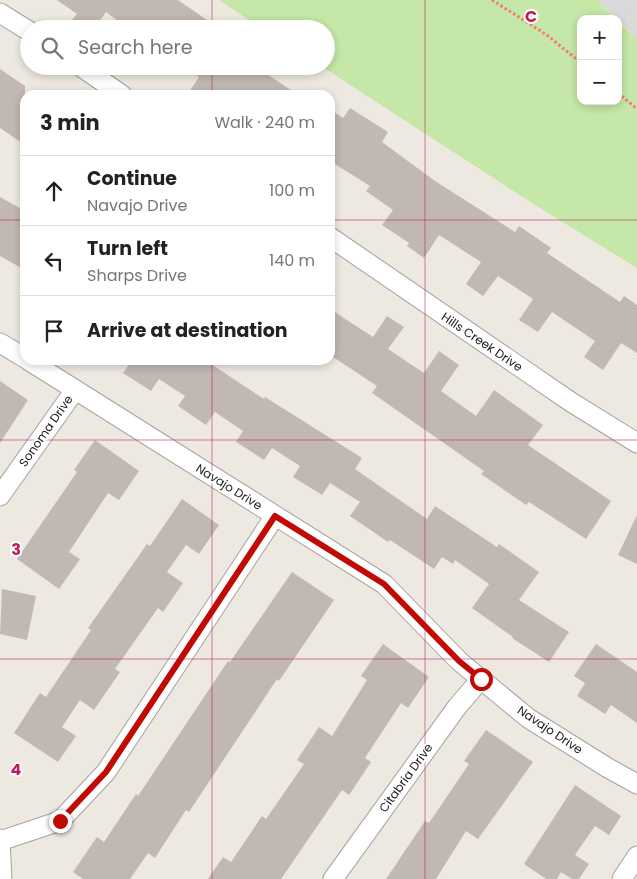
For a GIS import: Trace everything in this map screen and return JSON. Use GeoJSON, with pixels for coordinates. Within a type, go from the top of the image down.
{"type":"FeatureCollection","features":[{"type":"Feature","properties":{"kind":"street"},"geometry":{"type":"LineString","coordinates":[[0,13],[20,25]]}},
{"type":"Feature","properties":{"kind":"street"},"geometry":{"type":"LineString","coordinates":[[93,75],[115,90]]}},
{"type":"Feature","properties":{"kind":"street","name":"Hills Creek Drive"},"geometry":{"type":"LineString","coordinates":[[335,240],[571,402],[637,443]]}},
{"type":"Feature","properties":{"kind":"street","name":"Navajo Drive"},"geometry":{"type":"LineString","coordinates":[[0,342],[20,355]]}},
{"type":"Feature","properties":{"kind":"street","name":"Navajo Drive"},"geometry":{"type":"LineString","coordinates":[[35,365],[384,584],[459,661],[528,718],[637,784]]}},
{"type":"Feature","properties":{"kind":"street","name":"Sonoma Drive"},"geometry":{"type":"LineString","coordinates":[[0,496],[75,390]]}},
{"type":"Feature","properties":{"kind":"street"},"geometry":{"type":"LineString","coordinates":[[2,879],[0,840],[60,821],[106,772],[275,516]]}},
{"type":"Feature","properties":{"kind":"street","name":"Citabria Drive"},"geometry":{"type":"LineString","coordinates":[[333,879],[457,707],[481,679]]}},
{"type":"Feature","properties":{"kind":"street"},"geometry":{"type":"LineString","coordinates":[[622,879],[637,856]]}},
{"type":"Feature","properties":{"kind":"path"},"geometry":{"type":"LineString","coordinates":[[492,0],[547,35],[577,60]]}},
{"type":"Feature","properties":{"kind":"path"},"geometry":{"type":"LineString","coordinates":[[622,96],[637,108]]}},
{"type":"Feature","properties":{"kind":"shaded area"},"geometry":{"type":"Polygon","coordinates":[[[597,0],[637,0],[637,39],[622,23],[622,15],[614,15],[597,0]]]}},
{"type":"Feature","properties":{"kind":"green space"},"geometry":{"type":"Polygon","coordinates":[[[219,0],[597,0],[612,15],[577,15],[577,105],[622,105],[622,25],[637,39],[637,268],[535,205],[335,75],[335,20],[249,20],[219,0]]]}},
{"type":"Feature","properties":{"kind":"building"},"geometry":{"type":"Polygon","coordinates":[[[57,0],[178,0],[207,20],[117,20],[106,12],[100,20],[72,20],[77,14],[57,0]]]}},
{"type":"Feature","properties":{"kind":"building"},"geometry":{"type":"Polygon","coordinates":[[[0,69],[25,86],[25,90],[20,90],[20,142],[0,128],[0,69]]]}},
{"type":"Feature","properties":{"kind":"building"},"geometry":{"type":"Polygon","coordinates":[[[196,75],[268,75],[291,90],[190,90],[199,77],[196,75]]]}},
{"type":"Feature","properties":{"kind":"building"},"geometry":{"type":"Polygon","coordinates":[[[350,108],[388,132],[382,142],[435,181],[515,232],[519,226],[551,248],[547,253],[620,302],[624,296],[637,305],[637,353],[621,343],[603,370],[584,357],[595,341],[552,312],[538,332],[519,320],[533,299],[498,276],[483,296],[466,284],[481,262],[439,235],[424,258],[407,246],[409,243],[382,225],[393,210],[366,191],[370,186],[335,164],[335,112],[343,118],[350,108]]]}},
{"type":"Feature","properties":{"kind":"building"},"geometry":{"type":"Polygon","coordinates":[[[0,197],[20,208],[20,267],[0,256],[0,197]]]}},
{"type":"Feature","properties":{"kind":"building"},"geometry":{"type":"Polygon","coordinates":[[[335,312],[373,337],[387,316],[404,327],[388,349],[424,373],[439,351],[459,365],[441,391],[476,416],[494,390],[543,425],[528,445],[611,501],[586,539],[529,502],[526,505],[481,474],[484,471],[372,393],[377,386],[335,358],[335,312]]]}},
{"type":"Feature","properties":{"kind":"building"},"geometry":{"type":"Polygon","coordinates":[[[129,365],[213,365],[264,399],[265,397],[362,458],[355,469],[427,519],[435,506],[497,547],[499,544],[539,572],[519,600],[569,632],[549,662],[512,638],[472,608],[489,584],[455,560],[453,564],[442,557],[434,569],[390,540],[388,542],[350,516],[360,502],[330,483],[322,495],[293,477],[300,466],[272,448],[264,460],[236,442],[243,431],[215,412],[206,425],[178,406],[185,396],[159,379],[151,391],[123,373],[129,365]]]}},
{"type":"Feature","properties":{"kind":"building"},"geometry":{"type":"Polygon","coordinates":[[[0,381],[28,400],[0,443],[0,381]]]}},
{"type":"Feature","properties":{"kind":"building"},"geometry":{"type":"Polygon","coordinates":[[[95,440],[139,471],[119,500],[108,493],[69,552],[80,559],[59,589],[17,559],[77,472],[74,470],[95,440]]]}},
{"type":"Feature","properties":{"kind":"building"},"geometry":{"type":"Polygon","coordinates":[[[182,499],[219,525],[199,554],[186,545],[167,572],[183,583],[163,612],[158,608],[115,669],[120,672],[94,710],[80,700],[62,727],[76,736],[58,762],[14,733],[40,693],[46,697],[91,630],[88,628],[147,544],[150,546],[182,499]]]}},
{"type":"Feature","properties":{"kind":"building"},"geometry":{"type":"Polygon","coordinates":[[[637,515],[637,564],[618,555],[637,515]]]}},
{"type":"Feature","properties":{"kind":"building"},"geometry":{"type":"Polygon","coordinates":[[[292,572],[334,600],[279,681],[277,679],[189,812],[186,810],[155,858],[148,853],[130,879],[83,879],[73,872],[97,837],[104,842],[136,794],[138,796],[228,661],[230,662],[292,572]]]}},
{"type":"Feature","properties":{"kind":"building"},"geometry":{"type":"Polygon","coordinates":[[[2,589],[36,596],[27,640],[0,634],[2,589]]]}},
{"type":"Feature","properties":{"kind":"building"},"geometry":{"type":"Polygon","coordinates":[[[383,644],[429,677],[408,708],[401,703],[365,758],[371,762],[349,795],[342,790],[281,879],[208,879],[223,857],[231,862],[262,816],[266,819],[304,764],[297,760],[319,727],[332,736],[367,680],[361,676],[383,644]]]}},
{"type":"Feature","properties":{"kind":"building"},"geometry":{"type":"Polygon","coordinates":[[[596,644],[637,672],[637,723],[611,705],[605,714],[577,696],[585,683],[574,676],[596,644]]]}},
{"type":"Feature","properties":{"kind":"building"},"geometry":{"type":"Polygon","coordinates":[[[486,730],[533,762],[478,839],[466,831],[436,879],[386,879],[425,821],[429,823],[469,764],[464,761],[486,730]]]}},
{"type":"Feature","properties":{"kind":"building"},"geometry":{"type":"Polygon","coordinates":[[[575,785],[621,816],[609,835],[595,826],[575,855],[589,864],[579,879],[572,879],[561,872],[557,879],[546,879],[524,864],[575,785]]]}},
{"type":"Feature","properties":{"kind":"route"},"geometry":{"type":"LineString","coordinates":[[60,821],[106,772],[275,516],[384,584],[459,661],[481,679]]}}]}
